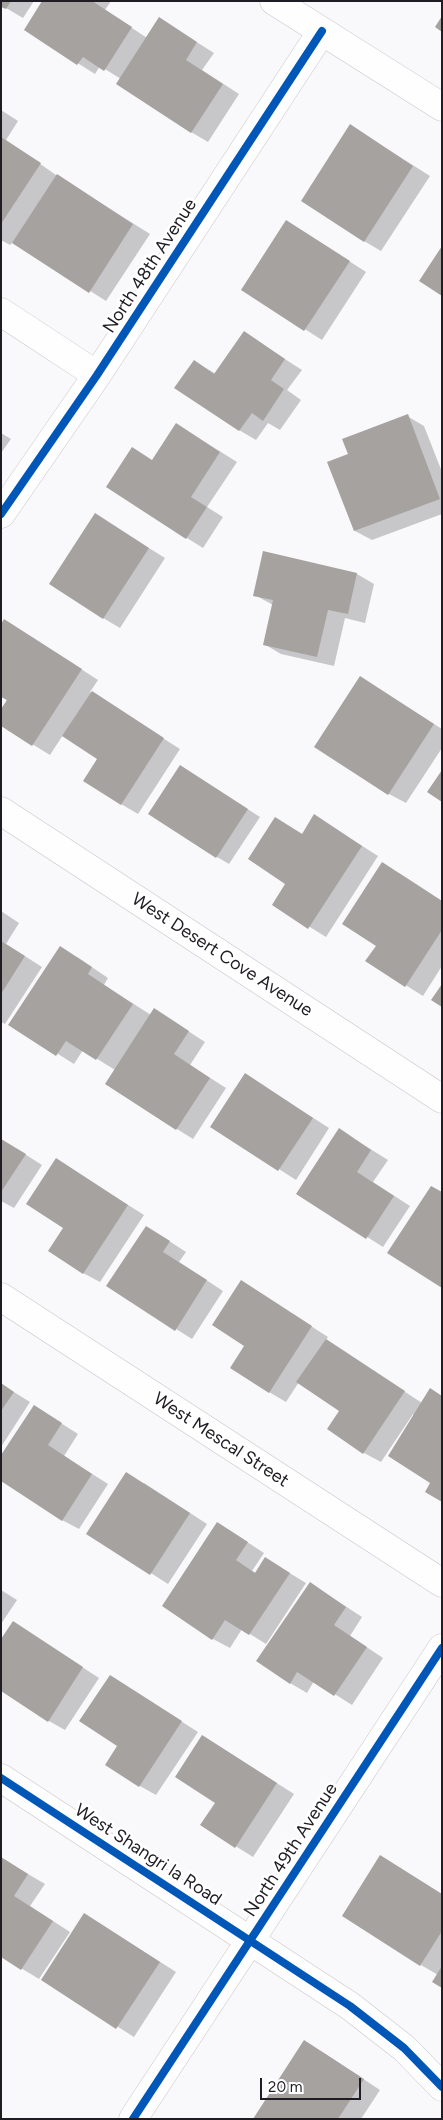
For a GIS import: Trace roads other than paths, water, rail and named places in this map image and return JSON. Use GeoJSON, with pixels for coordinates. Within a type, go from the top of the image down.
{"type":"FeatureCollection","features":[{"type":"Feature","properties":{"kind":"street"},"geometry":{"type":"LineString","coordinates":[[274,1],[442,107]]}},
{"type":"Feature","properties":{"kind":"street","name":"North 48th Avenue"},"geometry":{"type":"LineString","coordinates":[[1,514],[97,375],[322,31]]}},
{"type":"Feature","properties":{"kind":"street"},"geometry":{"type":"LineString","coordinates":[[1,312],[97,375]]}},
{"type":"Feature","properties":{"kind":"street","name":"West Desert Cove Avenue"},"geometry":{"type":"LineString","coordinates":[[1,811],[442,1099]]}},
{"type":"Feature","properties":{"kind":"street","name":"West Mescal Street"},"geometry":{"type":"LineString","coordinates":[[1,1297],[442,1583]]}},
{"type":"Feature","properties":{"kind":"street","name":"North 49th Avenue"},"geometry":{"type":"LineString","coordinates":[[133,2119],[442,1648]]}},
{"type":"Feature","properties":{"kind":"street","name":"West Shangri la Road"},"geometry":{"type":"LineString","coordinates":[[1,1778],[350,2006],[404,2048],[442,2087]]}}]}
